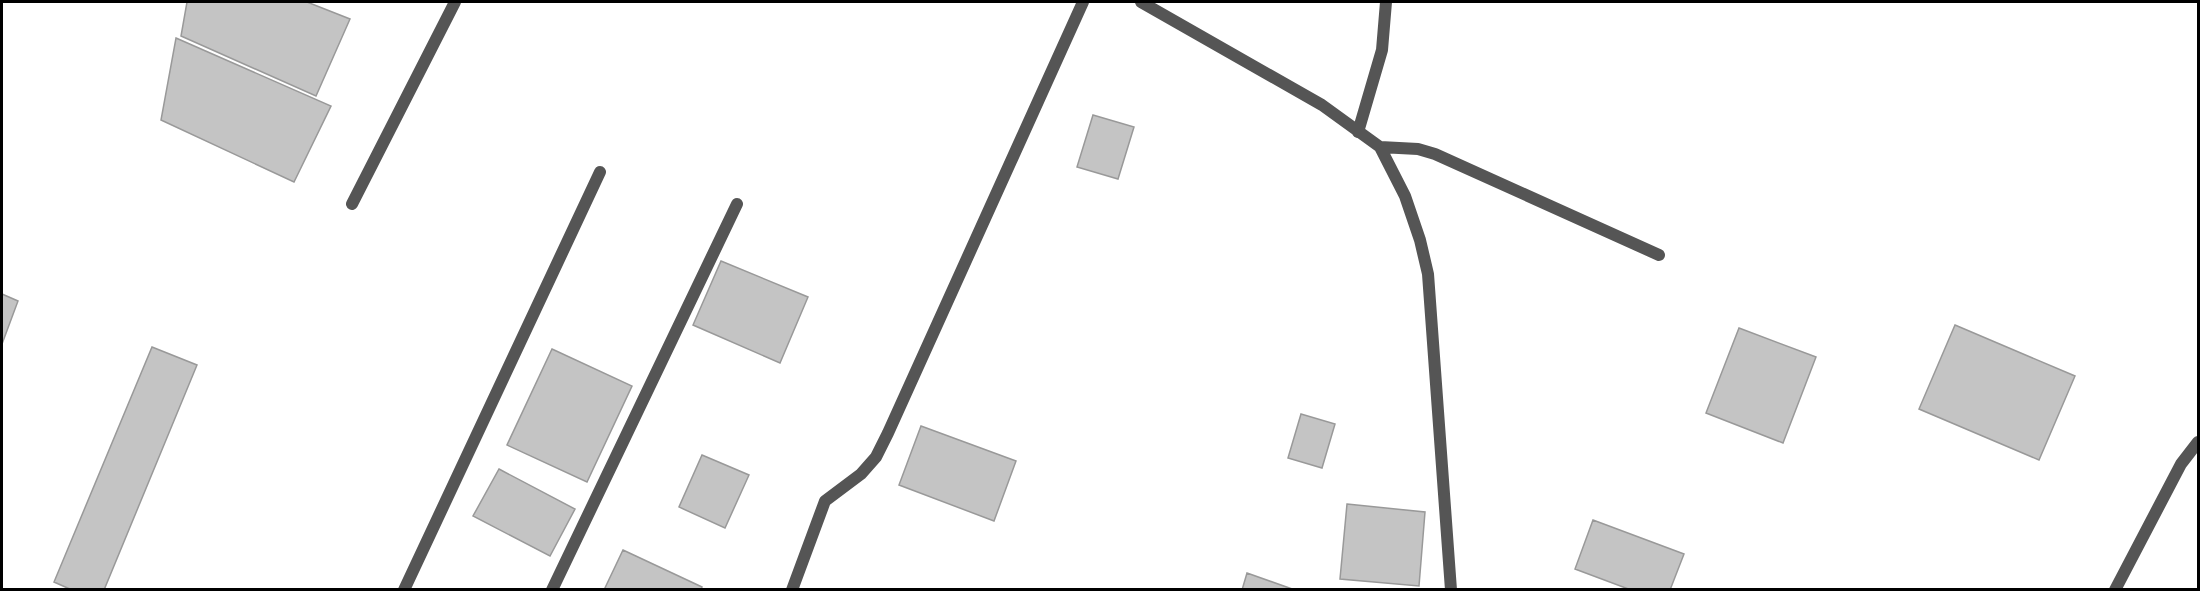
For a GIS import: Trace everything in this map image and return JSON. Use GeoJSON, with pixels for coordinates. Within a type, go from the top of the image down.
{"type":"FeatureCollection","features":[{"type":"Feature","properties":{"kind":"street"},"geometry":{"type":"LineString","coordinates":[[352,204],[455,2]]}},
{"type":"Feature","properties":{"kind":"street"},"geometry":{"type":"LineString","coordinates":[[792,590],[825,501],[861,474],[876,457],[888,434],[1083,2]]}},
{"type":"Feature","properties":{"kind":"street"},"geometry":{"type":"LineString","coordinates":[[1141,2],[1322,105],[1380,147],[1405,196],[1420,240],[1428,274],[1451,590]]}},
{"type":"Feature","properties":{"kind":"street"},"geometry":{"type":"LineString","coordinates":[[1358,132],[1382,50],[1386,2]]}},
{"type":"Feature","properties":{"kind":"street"},"geometry":{"type":"LineString","coordinates":[[1380,147],[1418,149],[1435,154],[1659,255]]}},
{"type":"Feature","properties":{"kind":"street"},"geometry":{"type":"LineString","coordinates":[[404,590],[600,172]]}},
{"type":"Feature","properties":{"kind":"street"},"geometry":{"type":"LineString","coordinates":[[552,590],[737,204]]}},
{"type":"Feature","properties":{"kind":"street"},"geometry":{"type":"LineString","coordinates":[[2115,590],[2181,464],[2199,442]]}},
{"type":"Feature","properties":{"kind":"building"},"geometry":{"type":"Polygon","coordinates":[[[187,2],[307,2],[350,19],[316,96],[181,36],[187,2]]]}},
{"type":"Feature","properties":{"kind":"building"},"geometry":{"type":"Polygon","coordinates":[[[176,38],[331,106],[294,182],[161,120],[176,38]]]}},
{"type":"Feature","properties":{"kind":"building"},"geometry":{"type":"Polygon","coordinates":[[[1093,115],[1134,127],[1118,179],[1077,167],[1093,115]]]}},
{"type":"Feature","properties":{"kind":"building"},"geometry":{"type":"Polygon","coordinates":[[[721,261],[808,297],[780,363],[693,325],[721,261]]]}},
{"type":"Feature","properties":{"kind":"building"},"geometry":{"type":"Polygon","coordinates":[[[2,294],[18,301],[2,344],[2,294]]]}},
{"type":"Feature","properties":{"kind":"building"},"geometry":{"type":"Polygon","coordinates":[[[1955,325],[2075,376],[2039,460],[1919,409],[1955,325]]]}},
{"type":"Feature","properties":{"kind":"building"},"geometry":{"type":"Polygon","coordinates":[[[1739,328],[1816,357],[1783,443],[1706,413],[1739,328]]]}},
{"type":"Feature","properties":{"kind":"building"},"geometry":{"type":"Polygon","coordinates":[[[152,347],[197,365],[104,590],[72,590],[54,582],[152,347]]]}},
{"type":"Feature","properties":{"kind":"building"},"geometry":{"type":"Polygon","coordinates":[[[552,349],[632,386],[587,482],[507,445],[552,349]]]}},
{"type":"Feature","properties":{"kind":"building"},"geometry":{"type":"Polygon","coordinates":[[[1301,414],[1335,424],[1322,468],[1288,458],[1301,414]]]}},
{"type":"Feature","properties":{"kind":"building"},"geometry":{"type":"Polygon","coordinates":[[[921,426],[1016,461],[994,521],[899,485],[921,426]]]}},
{"type":"Feature","properties":{"kind":"building"},"geometry":{"type":"Polygon","coordinates":[[[702,455],[749,475],[725,528],[679,507],[702,455]]]}},
{"type":"Feature","properties":{"kind":"building"},"geometry":{"type":"Polygon","coordinates":[[[499,469],[575,509],[550,556],[473,516],[499,469]]]}},
{"type":"Feature","properties":{"kind":"building"},"geometry":{"type":"Polygon","coordinates":[[[1347,504],[1425,512],[1419,586],[1340,579],[1347,504]]]}},
{"type":"Feature","properties":{"kind":"building"},"geometry":{"type":"Polygon","coordinates":[[[1593,520],[1684,554],[1670,590],[1631,590],[1575,569],[1593,520]]]}},
{"type":"Feature","properties":{"kind":"building"},"geometry":{"type":"Polygon","coordinates":[[[623,550],[702,587],[701,590],[604,590],[623,550]]]}},
{"type":"Feature","properties":{"kind":"building"},"geometry":{"type":"Polygon","coordinates":[[[1247,573],[1295,590],[1242,590],[1247,573]]]}}]}
